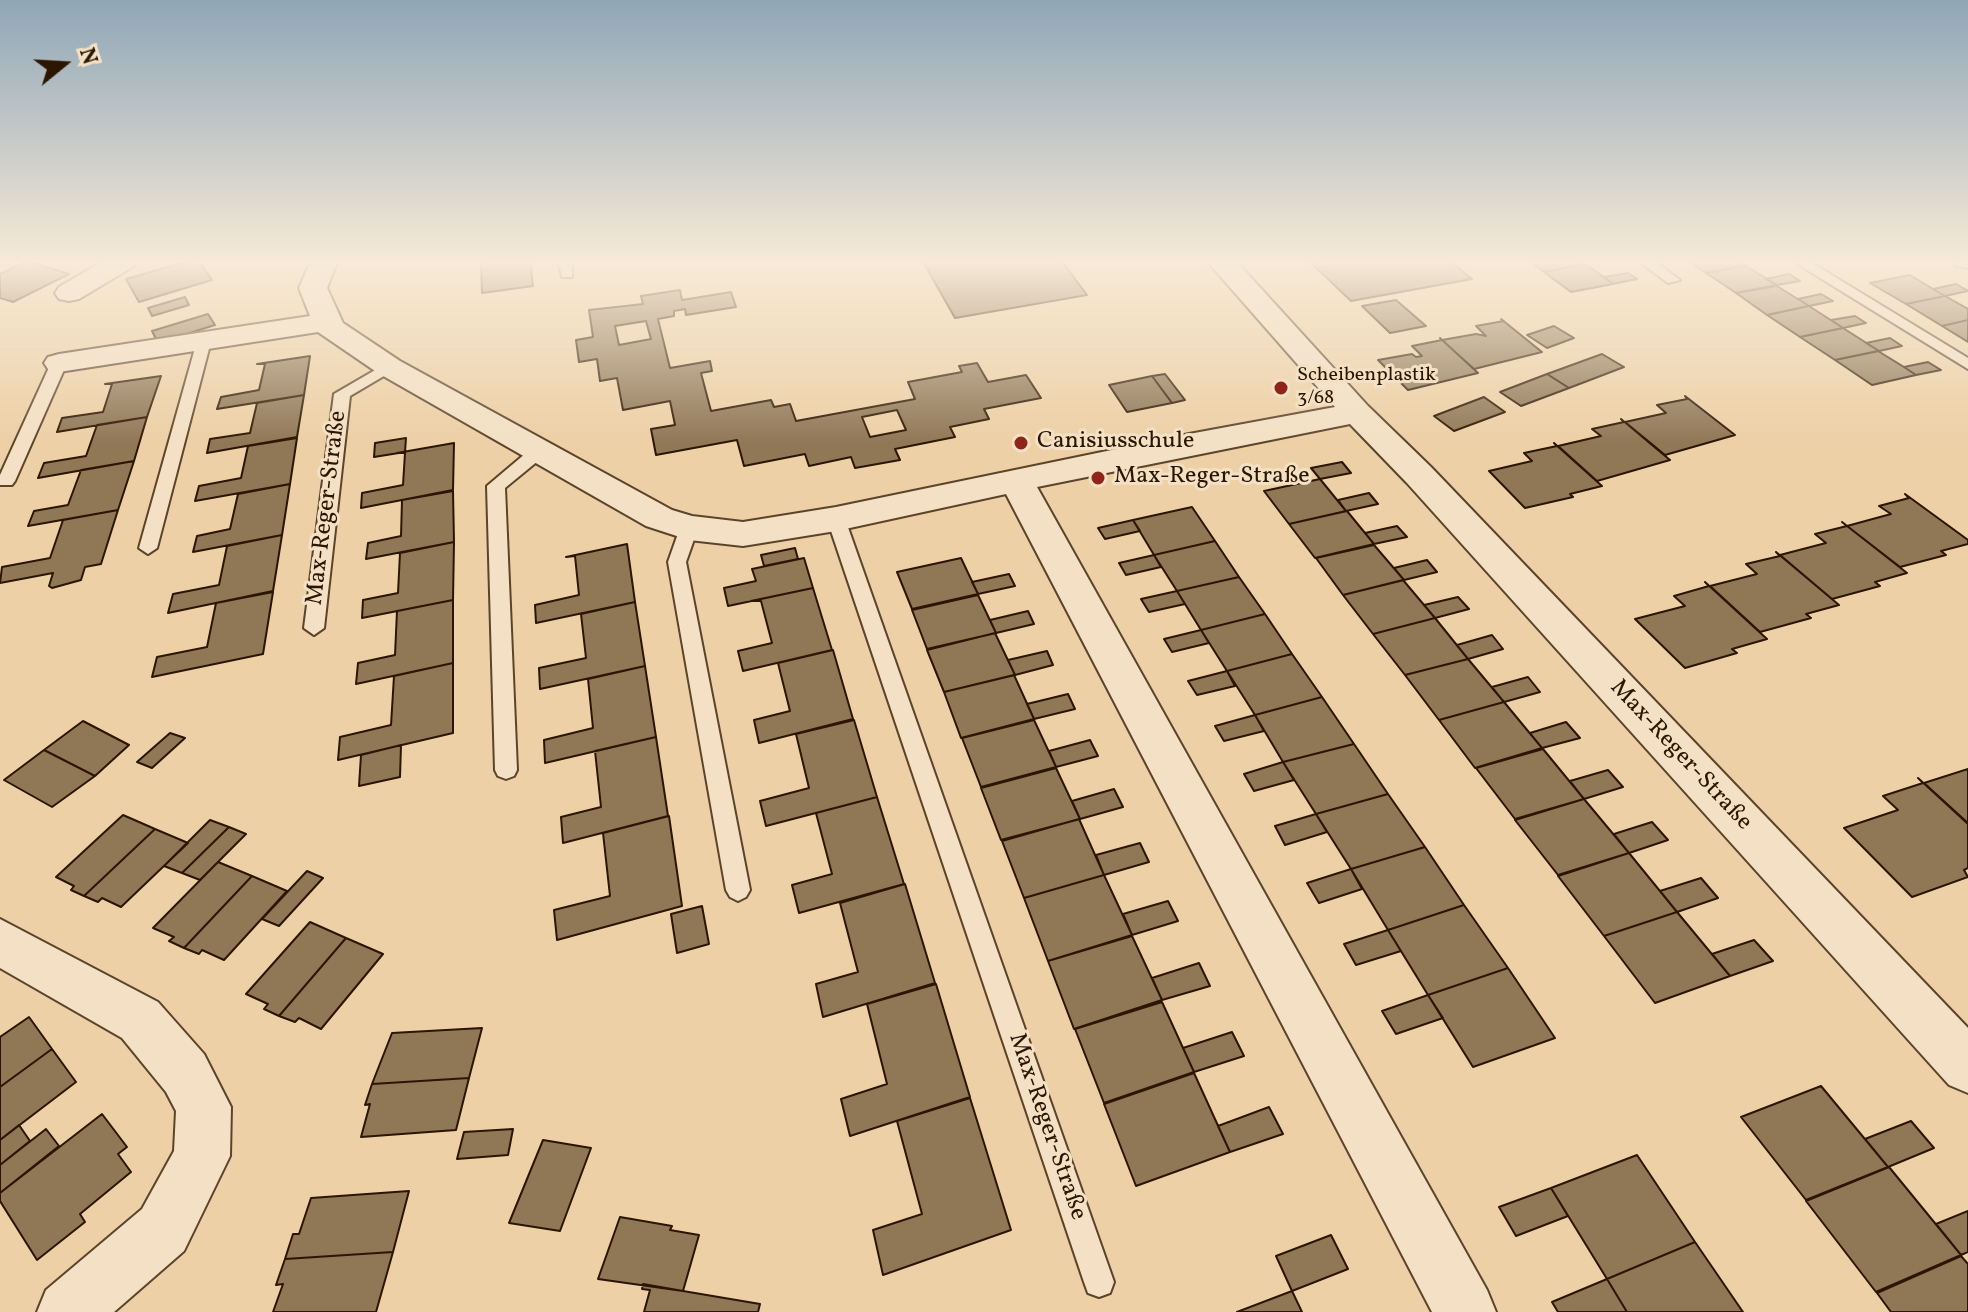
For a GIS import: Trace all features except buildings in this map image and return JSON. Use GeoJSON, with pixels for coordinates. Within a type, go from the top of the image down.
{"type":"FeatureCollection","features":[{"type":"Feature","properties":{"kind":"street","name":"Max-Reger-Straße"},"geometry":{"type":"LineString","coordinates":[[1275,321],[1968,1066]]}},
{"type":"Feature","properties":{"kind":"street"},"geometry":{"type":"LineString","coordinates":[[59,363],[325,322],[389,367],[659,518],[689,528],[743,534],[836,519],[1357,413]]}},
{"type":"Feature","properties":{"kind":"street"},"geometry":{"type":"LineString","coordinates":[[1016,480],[1465,1312]]}},
{"type":"Feature","properties":{"kind":"street"},"geometry":{"type":"LineString","coordinates":[[0,942],[140,1020],[185,1073],[204,1107],[202,1156],[163,1230],[68,1312]]}},
{"type":"Feature","properties":{"kind":"lane"},"geometry":{"type":"LineString","coordinates":[[1898,321],[1968,364]]}},
{"type":"Feature","properties":{"kind":"lane"},"geometry":{"type":"LineString","coordinates":[[148,548],[204,341]]}},
{"type":"Feature","properties":{"kind":"lane"},"geometry":{"type":"LineString","coordinates":[[6,481],[59,363]]}},
{"type":"Feature","properties":{"kind":"lane","name":"Max-Reger-Straße"},"geometry":{"type":"LineString","coordinates":[[314,628],[342,394],[389,367]]}},
{"type":"Feature","properties":{"kind":"lane"},"geometry":{"type":"LineString","coordinates":[[506,770],[496,486],[538,452]]}},
{"type":"Feature","properties":{"kind":"lane","name":"Max-Reger-Straße"},"geometry":{"type":"LineString","coordinates":[[836,519],[1099,1282]]}},
{"type":"Feature","properties":{"kind":"lane"},"geometry":{"type":"LineString","coordinates":[[689,528],[677,562],[738,890]]}},
{"type":"Feature","properties":{"kind":"place","name":"Scheibenplastik 3/68"},"geometry":{"type":"Point","coordinates":[1281,388]}},
{"type":"Feature","properties":{"kind":"place","name":"Canisiusschule"},"geometry":{"type":"Point","coordinates":[1021,443]}},
{"type":"Feature","properties":{"kind":"place","name":"Max-Reger-Straße"},"geometry":{"type":"Point","coordinates":[1098,478]}}]}
